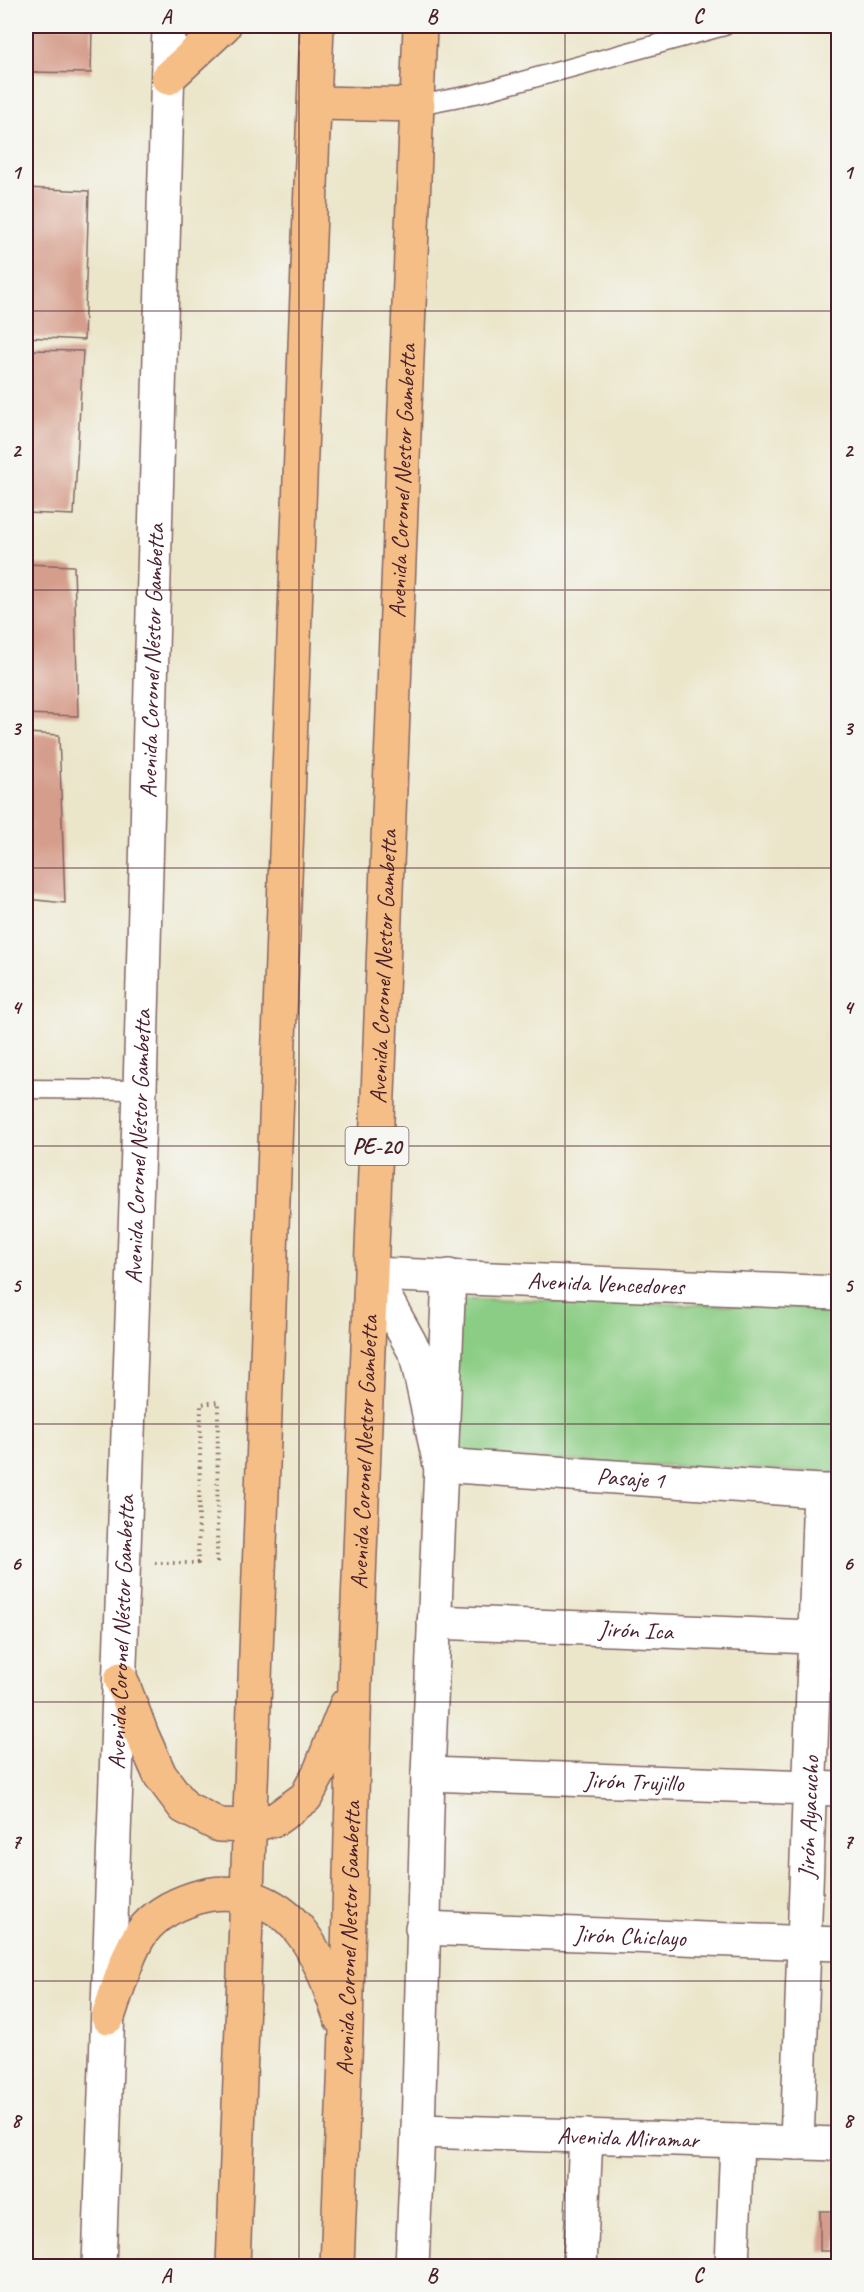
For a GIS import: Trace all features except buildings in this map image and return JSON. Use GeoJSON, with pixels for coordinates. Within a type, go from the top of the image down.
{"type":"FeatureCollection","features":[{"type":"Feature","properties":{"kind":"highway"},"geometry":{"type":"LineString","coordinates":[[168,78],[224,26]]}},
{"type":"Feature","properties":{"kind":"highway"},"geometry":{"type":"LineString","coordinates":[[233,2266],[317,26]]}},
{"type":"Feature","properties":{"kind":"highway","name":"Avenida Coronel Nestor Gambetta"},"geometry":{"type":"LineString","coordinates":[[337,2266],[346,2032],[355,1680],[420,26]]}},
{"type":"Feature","properties":{"kind":"highway"},"geometry":{"type":"LineString","coordinates":[[315,103],[418,105]]}},
{"type":"Feature","properties":{"kind":"highway"},"geometry":{"type":"LineString","coordinates":[[120,1678],[160,1775],[184,1807],[219,1825],[249,1826],[276,1819],[306,1797],[320,1771],[355,1680]]}},
{"type":"Feature","properties":{"kind":"highway"},"geometry":{"type":"LineString","coordinates":[[108,2017],[125,1967],[142,1931],[172,1905],[212,1892],[247,1895],[274,1907],[301,1932],[320,1966],[346,2032]]}},
{"type":"Feature","properties":{"kind":"street","name":"Avenida Coronel Néstor Gambetta"},"geometry":{"type":"LineString","coordinates":[[99,2266],[140,1090],[169,26]]}},
{"type":"Feature","properties":{"kind":"street","name":"Avenida Vencedores"},"geometry":{"type":"LineString","coordinates":[[372,1274],[838,1293]]}},
{"type":"Feature","properties":{"kind":"street"},"geometry":{"type":"LineString","coordinates":[[372,1274],[416,1354],[441,1465]]}},
{"type":"Feature","properties":{"kind":"street"},"geometry":{"type":"LineString","coordinates":[[412,2266],[418,2131],[422,1928],[449,1276]]}},
{"type":"Feature","properties":{"kind":"street","name":"Pasaje 1"},"geometry":{"type":"LineString","coordinates":[[441,1465],[829,1491]]}},
{"type":"Feature","properties":{"kind":"street","name":"Jirón Ayacucho"},"geometry":{"type":"LineString","coordinates":[[796,2143],[804,1942],[824,1788],[829,1491]]}},
{"type":"Feature","properties":{"kind":"street","name":"Jirón Ica"},"geometry":{"type":"LineString","coordinates":[[434,1622],[826,1637]]}},
{"type":"Feature","properties":{"kind":"street","name":"Jirón Trujillo"},"geometry":{"type":"LineString","coordinates":[[428,1774],[824,1788]]}},
{"type":"Feature","properties":{"kind":"street","name":"Jirón Chiclayo"},"geometry":{"type":"LineString","coordinates":[[422,1928],[838,1944]]}},
{"type":"Feature","properties":{"kind":"street","name":"Avenida Miramar"},"geometry":{"type":"LineString","coordinates":[[418,2131],[838,2144]]}},
{"type":"Feature","properties":{"kind":"street"},"geometry":{"type":"LineString","coordinates":[[580,2266],[586,2136]]}},
{"type":"Feature","properties":{"kind":"street"},"geometry":{"type":"LineString","coordinates":[[732,2266],[736,2141]]}},
{"type":"Feature","properties":{"kind":"lane"},"geometry":{"type":"LineString","coordinates":[[418,105],[476,94],[724,26]]}},
{"type":"Feature","properties":{"kind":"lane"},"geometry":{"type":"LineString","coordinates":[[26,1089],[140,1090]]}},
{"type":"Feature","properties":{"kind":"path"},"geometry":{"type":"LineString","coordinates":[[125,1562],[198,1563],[201,1404],[218,1402],[217,1563]]}},
{"type":"Feature","properties":{"kind":"green space"},"geometry":{"type":"Polygon","coordinates":[[[454,1298],[838,1308],[838,1473],[454,1456],[454,1298]]]}}]}
